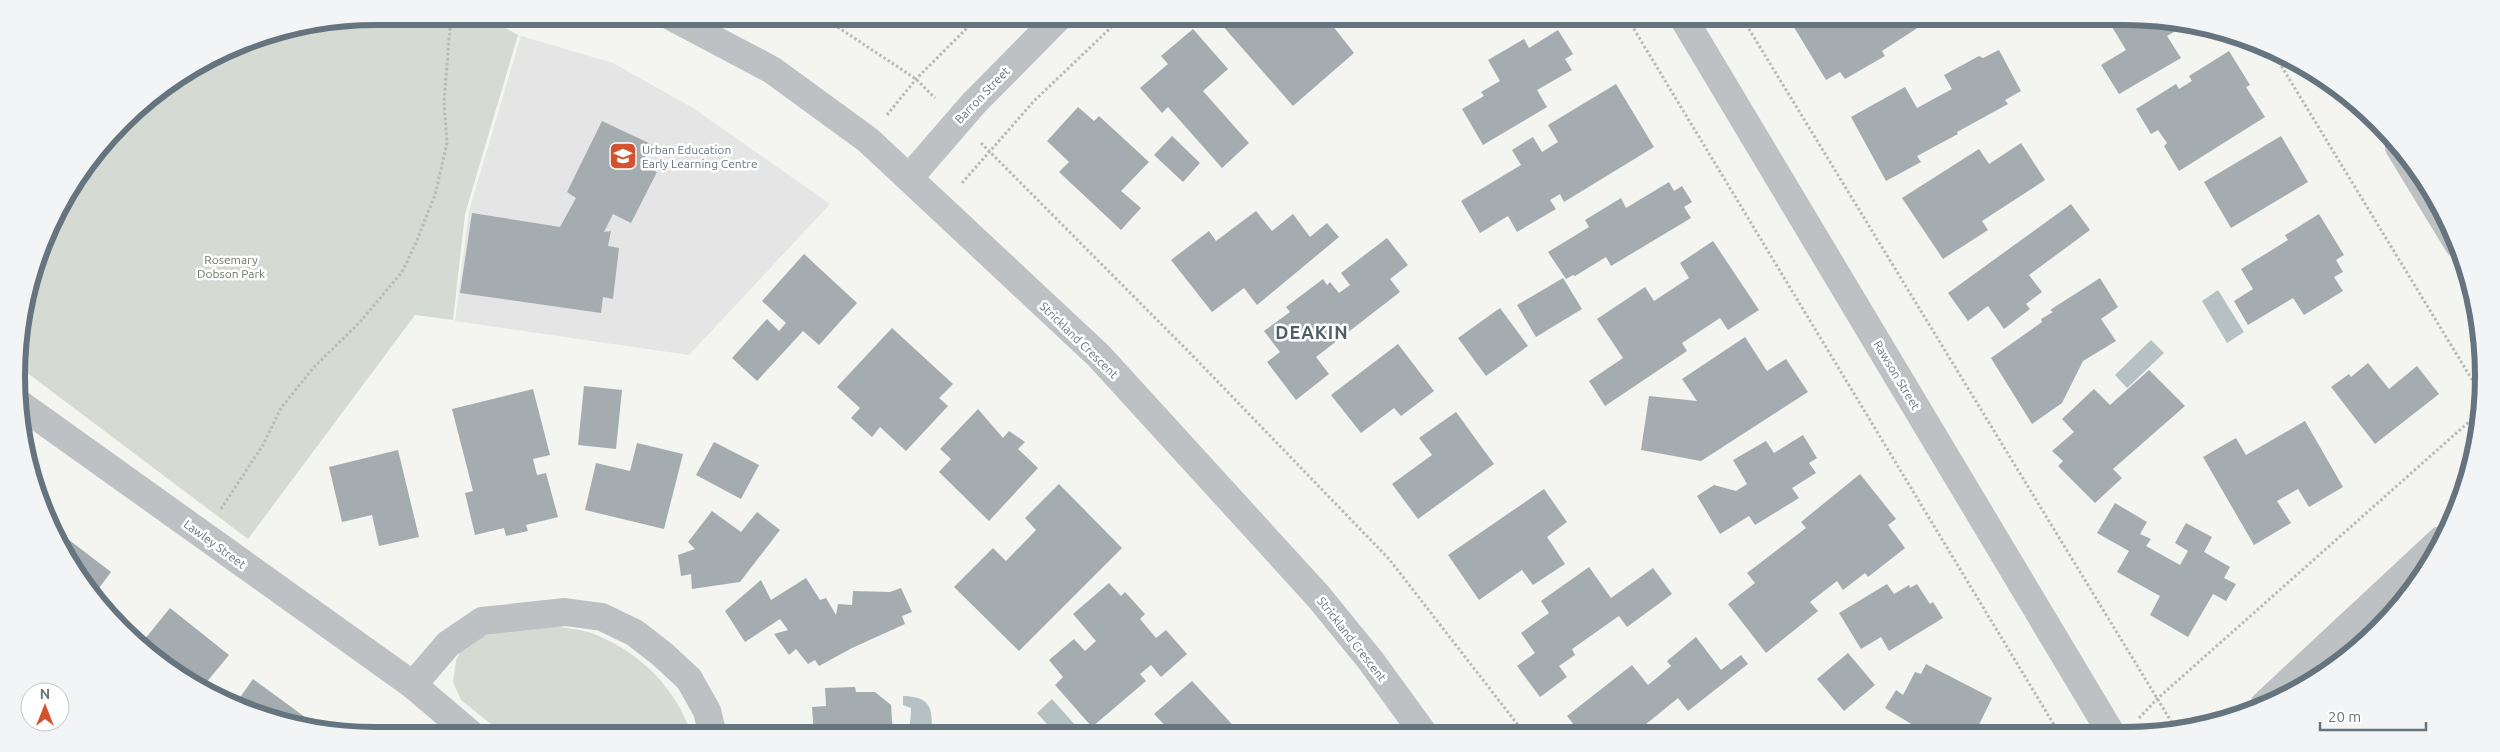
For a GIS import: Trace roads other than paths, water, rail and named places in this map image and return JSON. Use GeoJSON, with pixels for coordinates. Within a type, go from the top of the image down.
{"type":"FeatureCollection","features":[{"type":"Feature","properties":{"kind":"street","name":"Strickland Crescent"},"geometry":{"type":"LineString","coordinates":[[687,25],[772,70],[868,140],[1099,356],[1318,596],[1371,660],[1419,727]]}},
{"type":"Feature","properties":{"kind":"street","name":"Barron Street"},"geometry":{"type":"LineString","coordinates":[[909,178],[957,120],[1051,25]]}},
{"type":"Feature","properties":{"kind":"street","name":"Rawson Street"},"geometry":{"type":"LineString","coordinates":[[1687,25],[2107,727]]}},
{"type":"Feature","properties":{"kind":"street","name":"Lawley Street"},"geometry":{"type":"LineString","coordinates":[[27,408],[413,685],[462,727]]}},
{"type":"Feature","properties":{"kind":"street"},"geometry":{"type":"LineString","coordinates":[[2279,691],[2428,552]]}},
{"type":"Feature","properties":{"kind":"street"},"geometry":{"type":"LineString","coordinates":[[413,685],[448,644],[482,621],[565,612],[602,617],[635,633],[662,654],[689,680],[707,711],[711,727]]}},
{"type":"Feature","properties":{"kind":"place","name":"Urban Education Early Learning Centre"},"geometry":{"type":"Point","coordinates":[623,156]}},
{"type":"Feature","properties":{"kind":"district","name":"DEAKIN"},"geometry":{"type":"Point","coordinates":[1312,332]}},
{"type":"Feature","properties":{"kind":"park label","name":"Rosemary Dobson Park"},"geometry":{"type":"Point","coordinates":[231,266]}}]}
